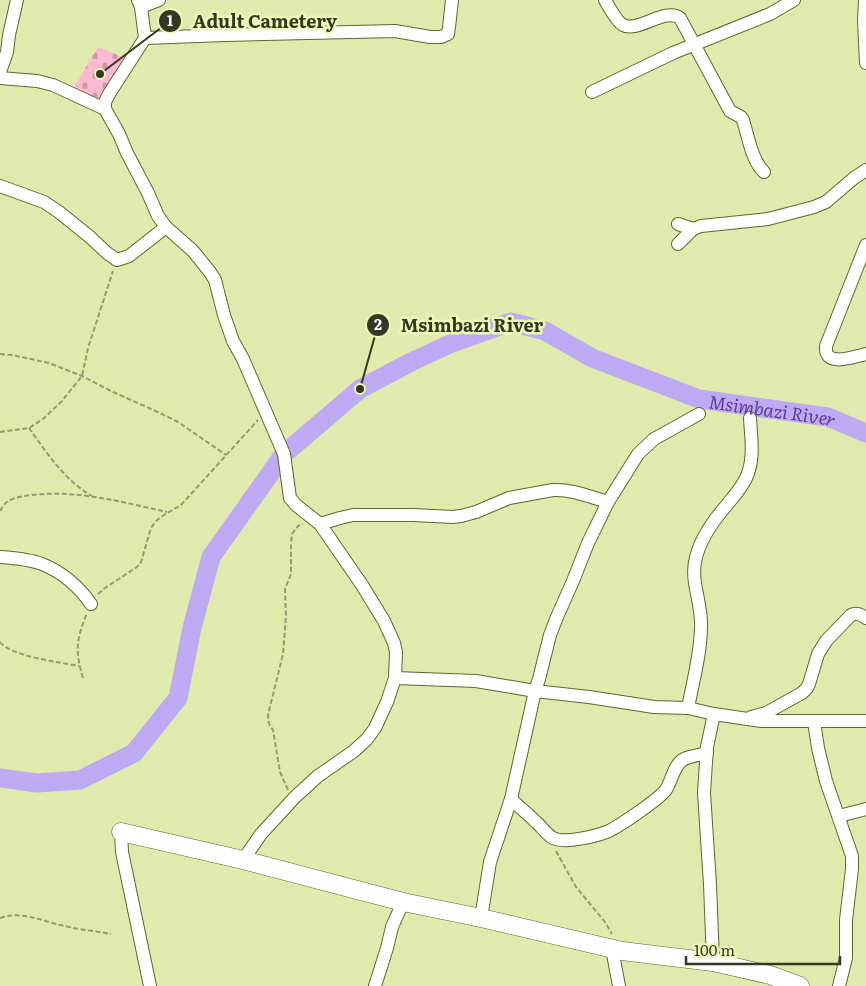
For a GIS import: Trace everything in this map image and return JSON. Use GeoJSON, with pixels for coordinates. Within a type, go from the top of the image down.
{"type":"FeatureCollection","features":[{"type":"Feature","properties":{"kind":"street"},"geometry":{"type":"LineString","coordinates":[[0,72],[7,52],[17,0]]}},
{"type":"Feature","properties":{"kind":"street"},"geometry":{"type":"LineString","coordinates":[[105,109],[109,94],[144,38],[140,4],[158,0]]}},
{"type":"Feature","properties":{"kind":"street"},"geometry":{"type":"LineString","coordinates":[[144,38],[394,31],[441,37],[448,34],[452,0]]}},
{"type":"Feature","properties":{"kind":"street"},"geometry":{"type":"LineString","coordinates":[[605,0],[619,22],[627,26],[638,25],[671,15],[676,15],[680,18],[730,111],[743,120],[751,148],[759,167],[764,172]]}},
{"type":"Feature","properties":{"kind":"street"},"geometry":{"type":"LineString","coordinates":[[592,92],[694,44],[770,14],[794,0]]}},
{"type":"Feature","properties":{"kind":"street"},"geometry":{"type":"LineString","coordinates":[[865,0],[866,63]]}},
{"type":"Feature","properties":{"kind":"street"},"geometry":{"type":"LineString","coordinates":[[0,78],[53,84],[105,109],[158,216],[166,227],[193,251],[215,280],[233,341],[243,359],[284,454],[290,498],[317,521],[362,585],[384,621],[394,643],[396,652],[395,678],[375,728],[354,751],[318,776],[295,797],[261,834],[243,860]]}},
{"type":"Feature","properties":{"kind":"street"},"geometry":{"type":"LineString","coordinates":[[678,244],[693,229],[701,226],[774,218],[814,207],[826,202],[866,170]]}},
{"type":"Feature","properties":{"kind":"street"},"geometry":{"type":"LineString","coordinates":[[0,186],[44,202],[59,212],[117,260],[129,256],[166,227]]}},
{"type":"Feature","properties":{"kind":"street"},"geometry":{"type":"LineString","coordinates":[[678,224],[693,229]]}},
{"type":"Feature","properties":{"kind":"street"},"geometry":{"type":"LineString","coordinates":[[866,245],[825,351],[829,357],[839,360],[866,354]]}},
{"type":"Feature","properties":{"kind":"street"},"geometry":{"type":"LineString","coordinates":[[481,918],[490,862],[511,799],[535,691],[550,635],[588,544],[608,502],[638,454],[654,439],[699,414]]}},
{"type":"Feature","properties":{"kind":"street"},"geometry":{"type":"LineString","coordinates":[[688,708],[702,626],[693,574],[695,560],[707,530],[740,489],[750,468],[752,447],[750,418]]}},
{"type":"Feature","properties":{"kind":"street"},"geometry":{"type":"LineString","coordinates":[[317,521],[353,515],[461,516],[476,512],[509,498],[560,489],[608,502]]}},
{"type":"Feature","properties":{"kind":"street"},"geometry":{"type":"LineString","coordinates":[[0,557],[22,559],[42,564],[57,572],[82,592],[91,604]]}},
{"type":"Feature","properties":{"kind":"street"},"geometry":{"type":"LineString","coordinates":[[744,719],[766,713],[802,693],[809,684],[818,654],[826,641],[851,615],[855,613],[866,618]]}},
{"type":"Feature","properties":{"kind":"street"},"geometry":{"type":"LineString","coordinates":[[395,678],[476,682],[654,707],[688,708],[761,721],[866,721]]}},
{"type":"Feature","properties":{"kind":"street"},"geometry":{"type":"LineString","coordinates":[[713,962],[704,793],[707,753],[714,714]]}},
{"type":"Feature","properties":{"kind":"street"},"geometry":{"type":"LineString","coordinates":[[814,722],[826,781],[852,856],[846,920],[846,958],[839,986]]}},
{"type":"Feature","properties":{"kind":"street"},"geometry":{"type":"LineString","coordinates":[[511,799],[548,835],[554,838],[566,840],[592,836],[608,831],[658,797],[670,783],[677,767],[684,759],[707,753]]}},
{"type":"Feature","properties":{"kind":"street"},"geometry":{"type":"LineString","coordinates":[[839,816],[866,809]]}},
{"type":"Feature","properties":{"kind":"street"},"geometry":{"type":"LineString","coordinates":[[150,986],[123,857],[121,832],[243,860],[403,902],[617,950],[713,962],[770,975],[800,986]]}},
{"type":"Feature","properties":{"kind":"street"},"geometry":{"type":"LineString","coordinates":[[375,986],[392,927],[403,902]]}},
{"type":"Feature","properties":{"kind":"street"},"geometry":{"type":"LineString","coordinates":[[617,950],[619,986]]}},
{"type":"Feature","properties":{"kind":"path"},"geometry":{"type":"LineString","coordinates":[[0,432],[29,428],[43,419],[62,401],[82,376],[88,348],[117,260]]}},
{"type":"Feature","properties":{"kind":"path"},"geometry":{"type":"LineString","coordinates":[[0,354],[49,363],[82,376],[178,422],[226,455]]}},
{"type":"Feature","properties":{"kind":"path"},"geometry":{"type":"LineString","coordinates":[[83,678],[76,649],[84,621],[97,594],[137,567],[141,562],[151,528],[156,521],[181,505],[265,412]]}},
{"type":"Feature","properties":{"kind":"path"},"geometry":{"type":"LineString","coordinates":[[29,428],[68,477],[82,490],[94,497]]}},
{"type":"Feature","properties":{"kind":"path"},"geometry":{"type":"LineString","coordinates":[[0,511],[8,501],[36,494],[63,494],[124,502],[168,512]]}},
{"type":"Feature","properties":{"kind":"path"},"geometry":{"type":"LineString","coordinates":[[295,797],[288,790],[280,772],[273,730],[269,724],[268,715],[283,654],[286,616],[285,589],[291,574],[292,534],[298,526],[317,521]]}},
{"type":"Feature","properties":{"kind":"path"},"geometry":{"type":"LineString","coordinates":[[0,642],[12,651],[79,666]]}},
{"type":"Feature","properties":{"kind":"path"},"geometry":{"type":"LineString","coordinates":[[548,835],[576,887],[605,922],[617,950]]}},
{"type":"Feature","properties":{"kind":"path"},"geometry":{"type":"LineString","coordinates":[[0,918],[16,914],[66,927],[111,934]]}},
{"type":"Feature","properties":{"kind":"green space"},"geometry":{"type":"Polygon","coordinates":[[[98,47],[127,59],[103,102],[73,89],[98,47]]]}},
{"type":"Feature","properties":{"kind":"waterway","name":"Msimbazi River"},"geometry":{"type":"LineString","coordinates":[[0,778],[37,783],[80,780],[134,753],[178,698],[192,628],[211,557],[284,454],[360,389],[452,343],[511,322],[545,331],[592,358],[699,399],[828,417],[866,433]]}},
{"type":"Feature","properties":{"kind":"place","name":"Adult Cametery"},"geometry":{"type":"Point","coordinates":[100,74]}},
{"type":"Feature","properties":{"kind":"place","name":"Msimbazi River"},"geometry":{"type":"Point","coordinates":[360,389]}}]}
